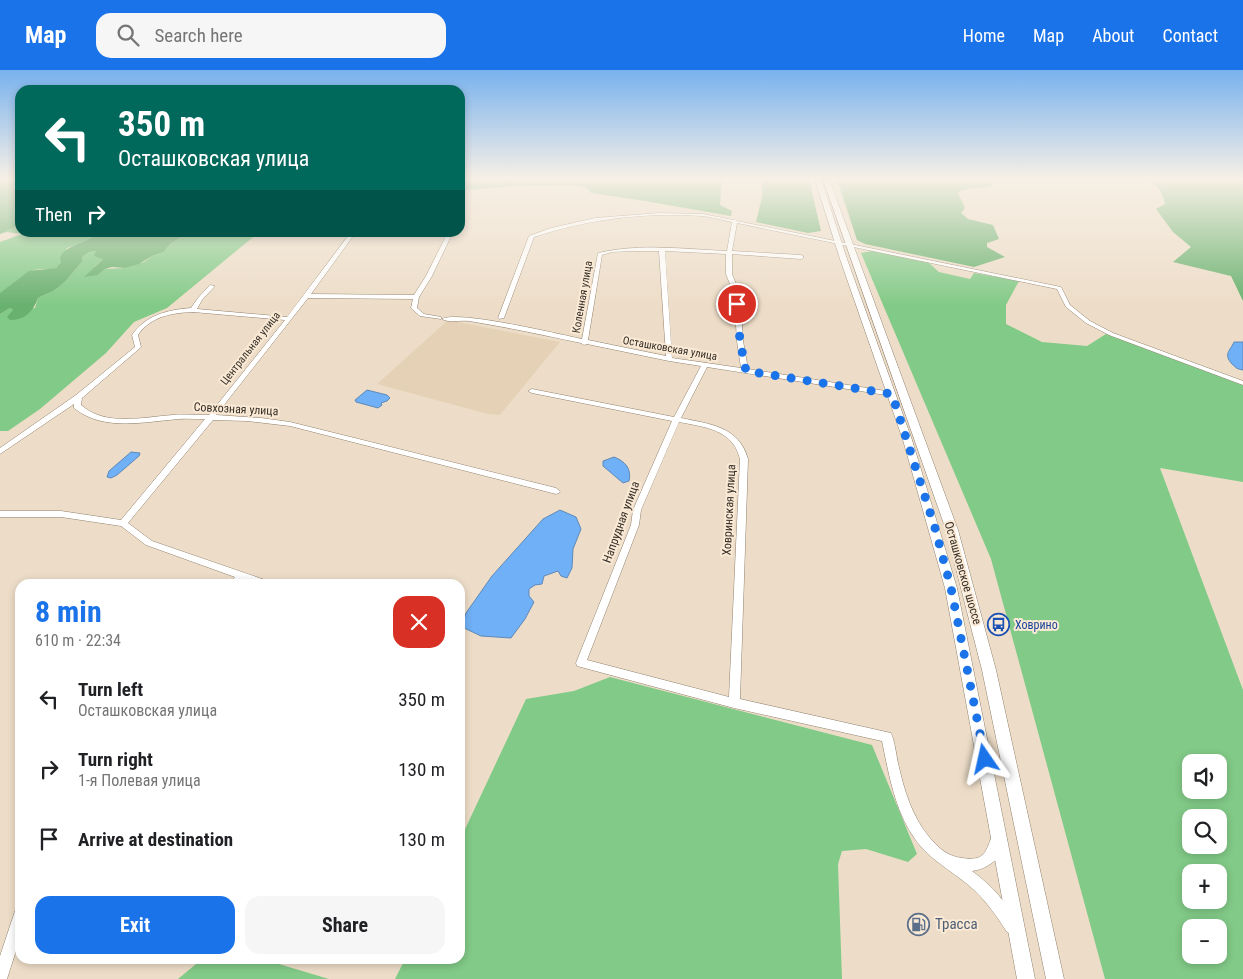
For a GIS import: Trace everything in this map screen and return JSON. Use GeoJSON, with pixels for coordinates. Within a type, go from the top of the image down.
{"type":"FeatureCollection","features":[{"type":"Feature","properties":{"kind":"main road","name":"Осташковское шоссе"},"geometry":{"type":"LineString","coordinates":[[835,221],[950,526],[969,590],[989,670],[1055,979]]}},
{"type":"Feature","properties":{"kind":"main road","name":"Осташковское шоссе"},"geometry":{"type":"LineString","coordinates":[[837,221],[935,528],[951,588],[1026,979]]}},
{"type":"Feature","properties":{"kind":"street"},"geometry":{"type":"LineString","coordinates":[[501,318],[531,238],[583,221]]}},
{"type":"Feature","properties":{"kind":"street"},"geometry":{"type":"LineString","coordinates":[[735,221],[729,252],[729,274],[730,282],[737,294],[740,341],[746,371]]}},
{"type":"Feature","properties":{"kind":"street"},"geometry":{"type":"LineString","coordinates":[[742,221],[1059,288],[1068,306],[1088,322],[1111,334],[1243,383]]}},
{"type":"Feature","properties":{"kind":"street","name":"Центральная улица"},"geometry":{"type":"LineString","coordinates":[[123,523],[211,418],[308,296],[350,237]]}},
{"type":"Feature","properties":{"kind":"street"},"geometry":{"type":"LineString","coordinates":[[308,296],[416,297],[448,237]]}},
{"type":"Feature","properties":{"kind":"street","name":"Коленная улица"},"geometry":{"type":"LineString","coordinates":[[584,343],[600,254],[624,250],[662,250]]}},
{"type":"Feature","properties":{"kind":"street"},"geometry":{"type":"LineString","coordinates":[[669,359],[662,250],[801,257]]}},
{"type":"Feature","properties":{"kind":"street"},"geometry":{"type":"LineString","coordinates":[[193,310],[212,286]]}},
{"type":"Feature","properties":{"kind":"street","name":"Осташковская улица"},"geometry":{"type":"LineString","coordinates":[[416,297],[414,308],[416,312],[442,319],[459,318],[499,324],[669,359],[892,394]]}},
{"type":"Feature","properties":{"kind":"street"},"geometry":{"type":"LineString","coordinates":[[0,452],[80,397],[138,348],[135,335],[140,326],[154,317],[177,311],[193,310],[289,319]]}},
{"type":"Feature","properties":{"kind":"street","name":"Напрудная улица"},"geometry":{"type":"LineString","coordinates":[[705,364],[676,420],[637,510],[635,525],[582,664],[734,703]]}},
{"type":"Feature","properties":{"kind":"street","name":"Ховринская улица"},"geometry":{"type":"LineString","coordinates":[[532,391],[724,431],[733,437],[741,449],[744,458],[734,703]]}},
{"type":"Feature","properties":{"kind":"street","name":"Совхозная улица"},"geometry":{"type":"LineString","coordinates":[[80,397],[77,406],[83,413],[95,416],[139,422],[172,417],[266,420],[290,424],[556,491]]}},
{"type":"Feature","properties":{"kind":"street"},"geometry":{"type":"LineString","coordinates":[[0,514],[61,514],[123,523],[149,543],[236,579]]}},
{"type":"Feature","properties":{"kind":"street"},"geometry":{"type":"LineString","coordinates":[[734,703],[888,737],[894,772],[905,808],[913,824],[928,846],[974,881],[997,904],[1019,939]]}},
{"type":"Feature","properties":{"kind":"street"},"geometry":{"type":"LineString","coordinates":[[946,861],[966,866],[980,864],[991,856],[996,846],[998,828]]}},
{"type":"Feature","properties":{"kind":"street"},"geometry":{"type":"LineString","coordinates":[[0,978],[15,932]]}},
{"type":"Feature","properties":{"kind":"shaded area"},"geometry":{"type":"Polygon","coordinates":[[[448,320],[560,342],[500,415],[488,414],[377,384],[448,320]]]}},
{"type":"Feature","properties":{"kind":"green space"},"geometry":{"type":"Polygon","coordinates":[[[0,221],[15,221],[15,227],[0,234],[0,221]]]}},
{"type":"Feature","properties":{"kind":"green space"},"geometry":{"type":"Polygon","coordinates":[[[819,221],[821,231],[808,233],[756,222],[819,221]]]}},
{"type":"Feature","properties":{"kind":"green space"},"geometry":{"type":"Polygon","coordinates":[[[851,221],[978,221],[993,225],[999,239],[987,243],[987,247],[1005,257],[974,267],[865,244],[857,240],[851,221]]]}},
{"type":"Feature","properties":{"kind":"green space"},"geometry":{"type":"Polygon","coordinates":[[[1165,221],[1243,221],[1243,301],[1231,276],[1173,262],[1191,247],[1173,232],[1165,221]]]}},
{"type":"Feature","properties":{"kind":"green space"},"geometry":{"type":"Polygon","coordinates":[[[15,227],[15,233],[7,232],[0,234],[15,227]]]}},
{"type":"Feature","properties":{"kind":"green space"},"geometry":{"type":"Polygon","coordinates":[[[15,237],[92,237],[88,241],[67,248],[56,268],[37,269],[30,272],[0,293],[0,242],[15,237]]]}},
{"type":"Feature","properties":{"kind":"green space"},"geometry":{"type":"Polygon","coordinates":[[[93,237],[181,237],[170,244],[164,252],[152,256],[139,264],[125,268],[112,267],[105,269],[98,275],[84,277],[103,259],[94,256],[96,251],[89,252],[82,257],[82,262],[63,283],[55,290],[38,298],[34,307],[24,317],[10,320],[7,317],[13,310],[10,308],[0,314],[0,293],[29,271],[56,268],[61,262],[60,257],[63,252],[93,237]]]}},
{"type":"Feature","properties":{"kind":"green space"},"geometry":{"type":"Polygon","coordinates":[[[181,237],[253,237],[167,308],[134,322],[106,353],[40,409],[8,431],[0,431],[0,314],[10,308],[13,310],[35,308],[38,298],[55,290],[63,283],[82,262],[82,257],[89,252],[96,251],[103,259],[94,267],[98,275],[105,269],[125,268],[144,262],[152,256],[164,252],[170,244],[181,237]]]}},
{"type":"Feature","properties":{"kind":"green space"},"geometry":{"type":"Polygon","coordinates":[[[872,251],[929,263],[939,272],[970,279],[974,273],[1019,281],[1006,305],[1006,324],[1042,342],[1087,346],[1106,334],[1243,385],[1243,482],[1160,468],[1243,690],[1243,979],[1105,979],[991,559],[861,253],[872,251]]]}},
{"type":"Feature","properties":{"kind":"green space"},"geometry":{"type":"Polygon","coordinates":[[[610,677],[872,745],[917,854],[908,862],[866,849],[842,851],[838,864],[842,979],[395,979],[402,964],[465,964],[465,829],[526,699],[574,691],[610,677]]]}},
{"type":"Feature","properties":{"kind":"green space"},"geometry":{"type":"Polygon","coordinates":[[[196,964],[279,964],[329,979],[178,979],[196,964]]]}},
{"type":"Feature","properties":{"kind":"water"},"geometry":{"type":"Polygon","coordinates":[[[1234,342],[1243,342],[1243,370],[1238,369],[1228,358],[1228,353],[1234,342]]]}},
{"type":"Feature","properties":{"kind":"water"},"geometry":{"type":"Polygon","coordinates":[[[367,390],[387,395],[390,398],[381,403],[382,405],[378,408],[356,402],[355,400],[367,390]]]}},
{"type":"Feature","properties":{"kind":"water"},"geometry":{"type":"Polygon","coordinates":[[[131,452],[140,453],[117,475],[111,478],[107,477],[109,471],[131,452]]]}},
{"type":"Feature","properties":{"kind":"water"},"geometry":{"type":"Polygon","coordinates":[[[614,457],[627,466],[630,477],[629,481],[623,483],[603,466],[603,461],[614,457]]]}},
{"type":"Feature","properties":{"kind":"water"},"geometry":{"type":"Polygon","coordinates":[[[560,510],[576,517],[581,529],[573,549],[572,568],[567,578],[561,576],[558,571],[544,576],[542,584],[535,585],[529,589],[529,596],[534,602],[525,619],[511,638],[481,636],[465,628],[466,613],[492,576],[543,519],[560,510]]]}},
{"type":"Feature","properties":{"kind":"place","name":"Ховрино"},"geometry":{"type":"Point","coordinates":[999,625]}},
{"type":"Feature","properties":{"kind":"place","name":"Трасса"},"geometry":{"type":"Point","coordinates":[919,924]}},
{"type":"Feature","properties":{"kind":"route"},"geometry":{"type":"LineString","coordinates":[[737,304],[740,317],[740,341],[746,371],[892,394],[935,528],[951,588],[985,759]]}}]}
